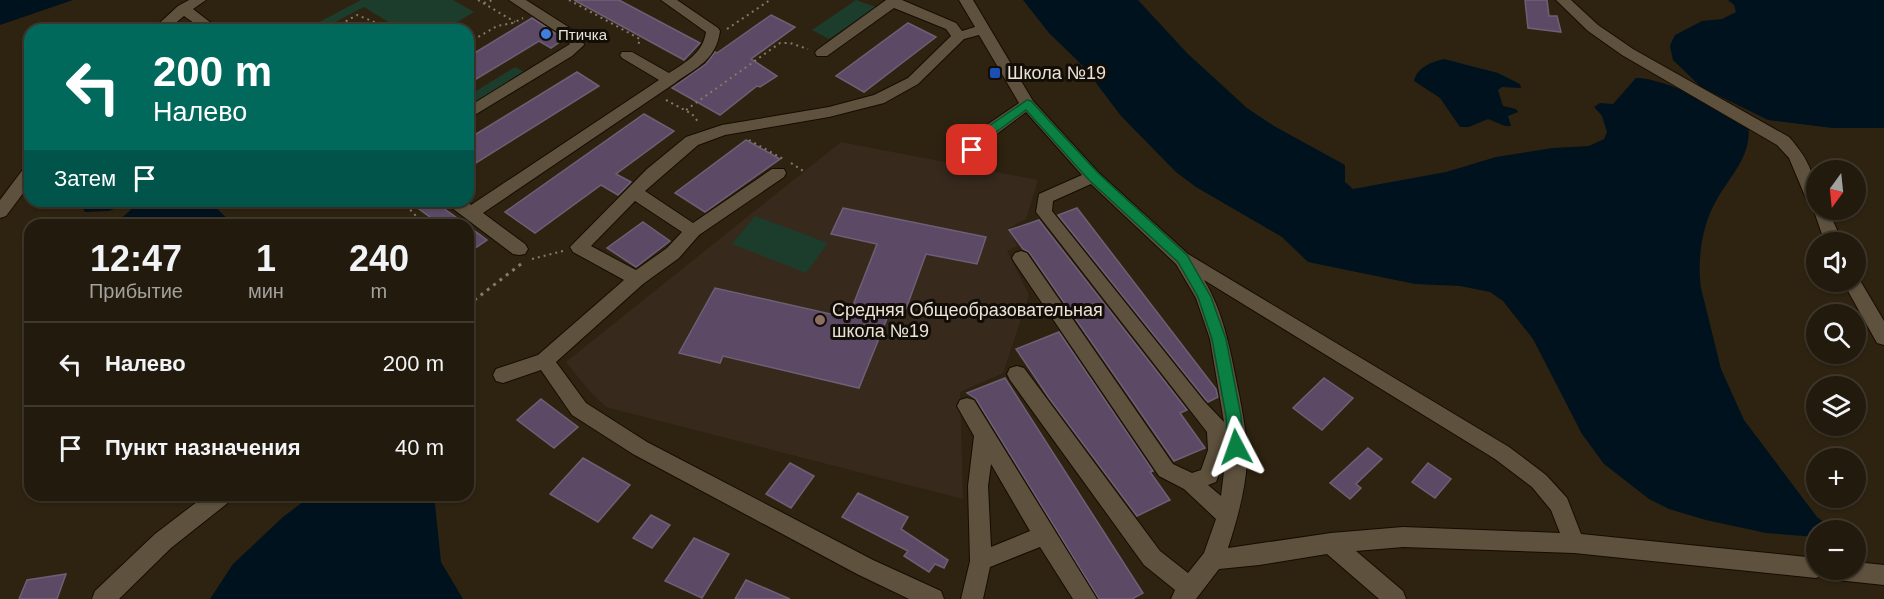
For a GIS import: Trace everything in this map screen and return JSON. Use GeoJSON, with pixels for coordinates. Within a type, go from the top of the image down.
{"type":"FeatureCollection","features":[{"type":"Feature","properties":{"kind":"street"},"geometry":{"type":"LineString","coordinates":[[166,24],[183,9],[199,0]]}},
{"type":"Feature","properties":{"kind":"street"},"geometry":{"type":"LineString","coordinates":[[474,110],[577,45],[576,38],[516,0]]}},
{"type":"Feature","properties":{"kind":"street"},"geometry":{"type":"LineString","coordinates":[[471,213],[699,59],[711,46],[713,31],[668,0]]}},
{"type":"Feature","properties":{"kind":"street"},"geometry":{"type":"LineString","coordinates":[[966,0],[1027,104],[1093,177],[1182,259],[1502,453],[1539,481],[1560,505],[1574,543]]}},
{"type":"Feature","properties":{"kind":"street"},"geometry":{"type":"LineString","coordinates":[[1563,0],[1574,12],[1608,39],[1783,141],[1796,156],[1806,180]]}},
{"type":"Feature","properties":{"kind":"street"},"geometry":{"type":"LineString","coordinates":[[822,53],[894,1],[951,26],[959,36]]}},
{"type":"Feature","properties":{"kind":"street"},"geometry":{"type":"LineString","coordinates":[[183,9],[204,24]]}},
{"type":"Feature","properties":{"kind":"street"},"geometry":{"type":"LineString","coordinates":[[637,279],[579,247],[634,192],[692,141],[722,130],[828,112],[879,99],[913,81],[959,36],[982,30]]}},
{"type":"Feature","properties":{"kind":"street"},"geometry":{"type":"LineString","coordinates":[[627,55],[670,80]]}},
{"type":"Feature","properties":{"kind":"street"},"geometry":{"type":"LineString","coordinates":[[960,165],[984,135],[1027,104]]}},
{"type":"Feature","properties":{"kind":"street"},"geometry":{"type":"LineString","coordinates":[[503,375],[545,361],[637,279],[673,253],[693,231],[778,173]]}},
{"type":"Feature","properties":{"kind":"street"},"geometry":{"type":"LineString","coordinates":[[1093,177],[1045,198],[1044,212],[1197,406],[1226,431]]}},
{"type":"Feature","properties":{"kind":"street"},"geometry":{"type":"LineString","coordinates":[[0,212],[24,180]]}},
{"type":"Feature","properties":{"kind":"street"},"geometry":{"type":"LineString","coordinates":[[634,192],[693,231]]}},
{"type":"Feature","properties":{"kind":"street"},"geometry":{"type":"LineString","coordinates":[[462,207],[519,249]]}},
{"type":"Feature","properties":{"kind":"street"},"geometry":{"type":"LineString","coordinates":[[1021,258],[1166,470],[1191,483],[1228,516]]}},
{"type":"Feature","properties":{"kind":"street"},"geometry":{"type":"LineString","coordinates":[[1017,374],[1152,558],[1186,594],[1213,559],[1228,516],[1237,461],[1226,431],[1219,339],[1204,297],[1182,259]]}},
{"type":"Feature","properties":{"kind":"street"},"geometry":{"type":"LineString","coordinates":[[1858,292],[1884,338]]}},
{"type":"Feature","properties":{"kind":"street"},"geometry":{"type":"LineString","coordinates":[[545,361],[579,409],[640,448],[866,567],[933,599]]}},
{"type":"Feature","properties":{"kind":"street"},"geometry":{"type":"LineString","coordinates":[[967,406],[1044,536],[1086,599]]}},
{"type":"Feature","properties":{"kind":"street"},"geometry":{"type":"LineString","coordinates":[[1191,483],[1209,476],[1226,431]]}},
{"type":"Feature","properties":{"kind":"street"},"geometry":{"type":"LineString","coordinates":[[972,599],[981,561],[978,486],[984,436]]}},
{"type":"Feature","properties":{"kind":"street"},"geometry":{"type":"LineString","coordinates":[[103,599],[163,540],[214,501]]}},
{"type":"Feature","properties":{"kind":"street"},"geometry":{"type":"LineString","coordinates":[[981,561],[1044,536]]}},
{"type":"Feature","properties":{"kind":"street"},"geometry":{"type":"LineString","coordinates":[[1213,559],[1259,555],[1331,543],[1402,537],[1574,543],[1806,567]]}},
{"type":"Feature","properties":{"kind":"street"},"geometry":{"type":"LineString","coordinates":[[1331,543],[1395,599]]}},
{"type":"Feature","properties":{"kind":"street"},"geometry":{"type":"LineString","coordinates":[[1866,573],[1884,575]]}},
{"type":"Feature","properties":{"kind":"path"},"geometry":{"type":"LineString","coordinates":[[478,0],[515,22]]}},
{"type":"Feature","properties":{"kind":"path"},"geometry":{"type":"LineString","coordinates":[[484,3],[492,0]]}},
{"type":"Feature","properties":{"kind":"path"},"geometry":{"type":"LineString","coordinates":[[569,0],[640,39],[639,45],[627,55]]}},
{"type":"Feature","properties":{"kind":"path"},"geometry":{"type":"LineString","coordinates":[[712,39],[770,0]]}},
{"type":"Feature","properties":{"kind":"path"},"geometry":{"type":"LineString","coordinates":[[474,40],[497,26],[515,22],[533,11]]}},
{"type":"Feature","properties":{"kind":"path"},"geometry":{"type":"LineString","coordinates":[[341,24],[357,15],[379,24]]}},
{"type":"Feature","properties":{"kind":"path"},"geometry":{"type":"LineString","coordinates":[[686,110],[780,43],[790,43],[822,53]]}},
{"type":"Feature","properties":{"kind":"path"},"geometry":{"type":"LineString","coordinates":[[408,207],[418,219]]}},
{"type":"Feature","properties":{"kind":"path"},"geometry":{"type":"LineString","coordinates":[[474,300],[524,261],[579,247]]}},
{"type":"Feature","properties":{"kind":"shaded area","name":"Средняя Общеобразовательная школа №19"},"geometry":{"type":"Polygon","coordinates":[[[841,142],[1038,180],[1026,219],[1009,228],[1017,246],[1007,251],[1029,295],[1003,373],[960,392],[963,499],[606,407],[566,362],[841,142]]]}},
{"type":"Feature","properties":{"kind":"green space"},"geometry":{"type":"Polygon","coordinates":[[[361,0],[453,0],[474,12],[454,24],[391,24],[364,7],[331,24],[315,24],[361,0]]]}},
{"type":"Feature","properties":{"kind":"green space"},"geometry":{"type":"Polygon","coordinates":[[[856,0],[876,7],[829,39],[812,30],[856,0]]]}},
{"type":"Feature","properties":{"kind":"green space"},"geometry":{"type":"Polygon","coordinates":[[[515,67],[528,74],[474,108],[474,92],[515,67]]]}},
{"type":"Feature","properties":{"kind":"green space"},"geometry":{"type":"Polygon","coordinates":[[[755,216],[828,243],[806,273],[732,244],[755,216]]]}},
{"type":"Feature","properties":{"kind":"water"},"geometry":{"type":"Polygon","coordinates":[[[0,0],[73,0],[0,25],[0,0]]]}},
{"type":"Feature","properties":{"kind":"water"},"geometry":{"type":"Polygon","coordinates":[[[1023,0],[1138,0],[1187,53],[1247,108],[1274,126],[1345,165],[1345,182],[1353,189],[1446,172],[1496,157],[1553,148],[1589,146],[1604,139],[1607,132],[1602,116],[1594,107],[1600,103],[1613,104],[1636,78],[1648,79],[1678,88],[1724,110],[1748,125],[1749,136],[1744,156],[1716,201],[1707,221],[1700,254],[1701,288],[1721,369],[1744,420],[1806,502],[1806,508],[1810,508],[1821,520],[1806,520],[1806,536],[1766,533],[1706,520],[1669,509],[1649,499],[1604,464],[1582,434],[1533,339],[1503,301],[1490,292],[1460,286],[1415,284],[1308,262],[1282,237],[1196,187],[1176,172],[1121,116],[1084,67],[1049,33],[1023,0]]]}},
{"type":"Feature","properties":{"kind":"water"},"geometry":{"type":"Polygon","coordinates":[[[1728,0],[1884,0],[1884,128],[1832,128],[1768,120],[1701,87],[1673,60],[1670,46],[1675,35],[1702,21],[1722,19],[1736,12],[1734,5],[1728,0]]]}},
{"type":"Feature","properties":{"kind":"water"},"geometry":{"type":"Polygon","coordinates":[[[1444,59],[1498,73],[1520,84],[1521,88],[1502,87],[1498,90],[1503,106],[1516,109],[1518,112],[1508,116],[1511,126],[1488,119],[1469,127],[1460,127],[1440,98],[1414,81],[1422,69],[1444,59]]]}},
{"type":"Feature","properties":{"kind":"water"},"geometry":{"type":"Polygon","coordinates":[[[82,207],[119,207],[109,211],[85,212],[82,207]]]}},
{"type":"Feature","properties":{"kind":"water"},"geometry":{"type":"Polygon","coordinates":[[[134,207],[215,207],[228,219],[121,219],[134,207]]]}},
{"type":"Feature","properties":{"kind":"water"},"geometry":{"type":"Polygon","coordinates":[[[304,501],[435,501],[441,562],[463,599],[210,599],[233,564],[283,517],[304,501]]]}},
{"type":"Feature","properties":{"kind":"building"},"geometry":{"type":"Polygon","coordinates":[[[574,0],[619,0],[700,43],[684,60],[574,0]]]}},
{"type":"Feature","properties":{"kind":"building"},"geometry":{"type":"Polygon","coordinates":[[[1525,0],[1547,0],[1549,16],[1557,16],[1561,32],[1528,28],[1525,0]]]}},
{"type":"Feature","properties":{"kind":"building"},"geometry":{"type":"Polygon","coordinates":[[[771,15],[795,27],[751,59],[777,76],[760,87],[757,86],[720,115],[672,88],[706,64],[715,52],[717,53],[771,15]]]}},
{"type":"Feature","properties":{"kind":"building"},"geometry":{"type":"Polygon","coordinates":[[[532,18],[564,39],[551,48],[539,41],[474,80],[474,53],[532,18]]]}},
{"type":"Feature","properties":{"kind":"building"},"geometry":{"type":"Polygon","coordinates":[[[908,23],[936,37],[864,92],[836,76],[908,23]]]}},
{"type":"Feature","properties":{"kind":"building"},"geometry":{"type":"Polygon","coordinates":[[[577,72],[599,86],[474,164],[474,135],[577,72]]]}},
{"type":"Feature","properties":{"kind":"building"},"geometry":{"type":"Polygon","coordinates":[[[644,114],[674,131],[616,174],[631,182],[618,195],[601,185],[535,233],[505,212],[644,114]]]}},
{"type":"Feature","properties":{"kind":"building"},"geometry":{"type":"Polygon","coordinates":[[[746,140],[780,159],[705,212],[675,193],[746,140]]]}},
{"type":"Feature","properties":{"kind":"building"},"geometry":{"type":"Polygon","coordinates":[[[416,207],[442,207],[458,219],[433,219],[416,207]]]}},
{"type":"Feature","properties":{"kind":"building"},"geometry":{"type":"Polygon","coordinates":[[[843,208],[986,237],[977,264],[926,254],[906,309],[892,306],[859,388],[723,356],[720,363],[679,353],[715,288],[848,318],[877,244],[831,234],[843,208]]]}},
{"type":"Feature","properties":{"kind":"building"},"geometry":{"type":"Polygon","coordinates":[[[1077,208],[1216,389],[1218,397],[1208,402],[1206,400],[1058,215],[1077,208]]]}},
{"type":"Feature","properties":{"kind":"building"},"geometry":{"type":"Polygon","coordinates":[[[1039,220],[1187,410],[1180,413],[1205,448],[1174,461],[1029,252],[1023,249],[1009,230],[1039,220]]]}},
{"type":"Feature","properties":{"kind":"building"},"geometry":{"type":"Polygon","coordinates":[[[643,222],[670,241],[636,267],[607,248],[643,222]]]}},
{"type":"Feature","properties":{"kind":"building"},"geometry":{"type":"Polygon","coordinates":[[[474,230],[487,240],[474,249],[474,230]]]}},
{"type":"Feature","properties":{"kind":"building"},"geometry":{"type":"Polygon","coordinates":[[[1059,332],[1153,471],[1150,472],[1170,500],[1137,516],[1049,398],[1016,349],[1059,332]]]}},
{"type":"Feature","properties":{"kind":"building"},"geometry":{"type":"Polygon","coordinates":[[[1005,378],[1143,593],[1132,599],[1099,599],[976,399],[967,393],[1005,378]]]}},
{"type":"Feature","properties":{"kind":"building"},"geometry":{"type":"Polygon","coordinates":[[[1324,378],[1353,398],[1322,430],[1293,408],[1324,378]]]}},
{"type":"Feature","properties":{"kind":"building"},"geometry":{"type":"Polygon","coordinates":[[[541,399],[578,427],[554,448],[517,420],[541,399]]]}},
{"type":"Feature","properties":{"kind":"building"},"geometry":{"type":"Polygon","coordinates":[[[1368,448],[1382,459],[1356,484],[1361,488],[1350,499],[1330,483],[1368,448]]]}},
{"type":"Feature","properties":{"kind":"building"},"geometry":{"type":"Polygon","coordinates":[[[583,458],[630,485],[598,522],[550,494],[583,458]]]}},
{"type":"Feature","properties":{"kind":"building"},"geometry":{"type":"Polygon","coordinates":[[[790,463],[814,476],[791,508],[766,494],[790,463]]]}},
{"type":"Feature","properties":{"kind":"building"},"geometry":{"type":"Polygon","coordinates":[[[1428,463],[1451,479],[1435,498],[1412,482],[1428,463]]]}},
{"type":"Feature","properties":{"kind":"building"},"geometry":{"type":"Polygon","coordinates":[[[858,493],[908,517],[901,529],[948,560],[944,568],[935,564],[929,572],[904,556],[908,551],[842,517],[858,493]]]}},
{"type":"Feature","properties":{"kind":"building"},"geometry":{"type":"Polygon","coordinates":[[[651,515],[670,525],[652,548],[633,538],[651,515]]]}},
{"type":"Feature","properties":{"kind":"building"},"geometry":{"type":"Polygon","coordinates":[[[694,538],[729,554],[702,598],[665,581],[694,538]]]}},
{"type":"Feature","properties":{"kind":"building"},"geometry":{"type":"Polygon","coordinates":[[[66,574],[57,599],[19,599],[27,580],[66,574]]]}},
{"type":"Feature","properties":{"kind":"building"},"geometry":{"type":"Polygon","coordinates":[[[746,580],[790,599],[735,599],[746,580]]]}},
{"type":"Feature","properties":{"kind":"place","name":"Птичка"},"geometry":{"type":"Point","coordinates":[546,34]}},
{"type":"Feature","properties":{"kind":"place","name":"Школа №19"},"geometry":{"type":"Point","coordinates":[995,73]}},
{"type":"Feature","properties":{"kind":"place","name":"Средняя Общеобразовательная школа №19"},"geometry":{"type":"Point","coordinates":[820,320]}},
{"type":"Feature","properties":{"kind":"route"},"geometry":{"type":"LineString","coordinates":[[972,150],[984,135],[1027,104],[1093,177],[1182,259],[1204,297],[1219,339],[1233,416],[1236,447]]}}]}
